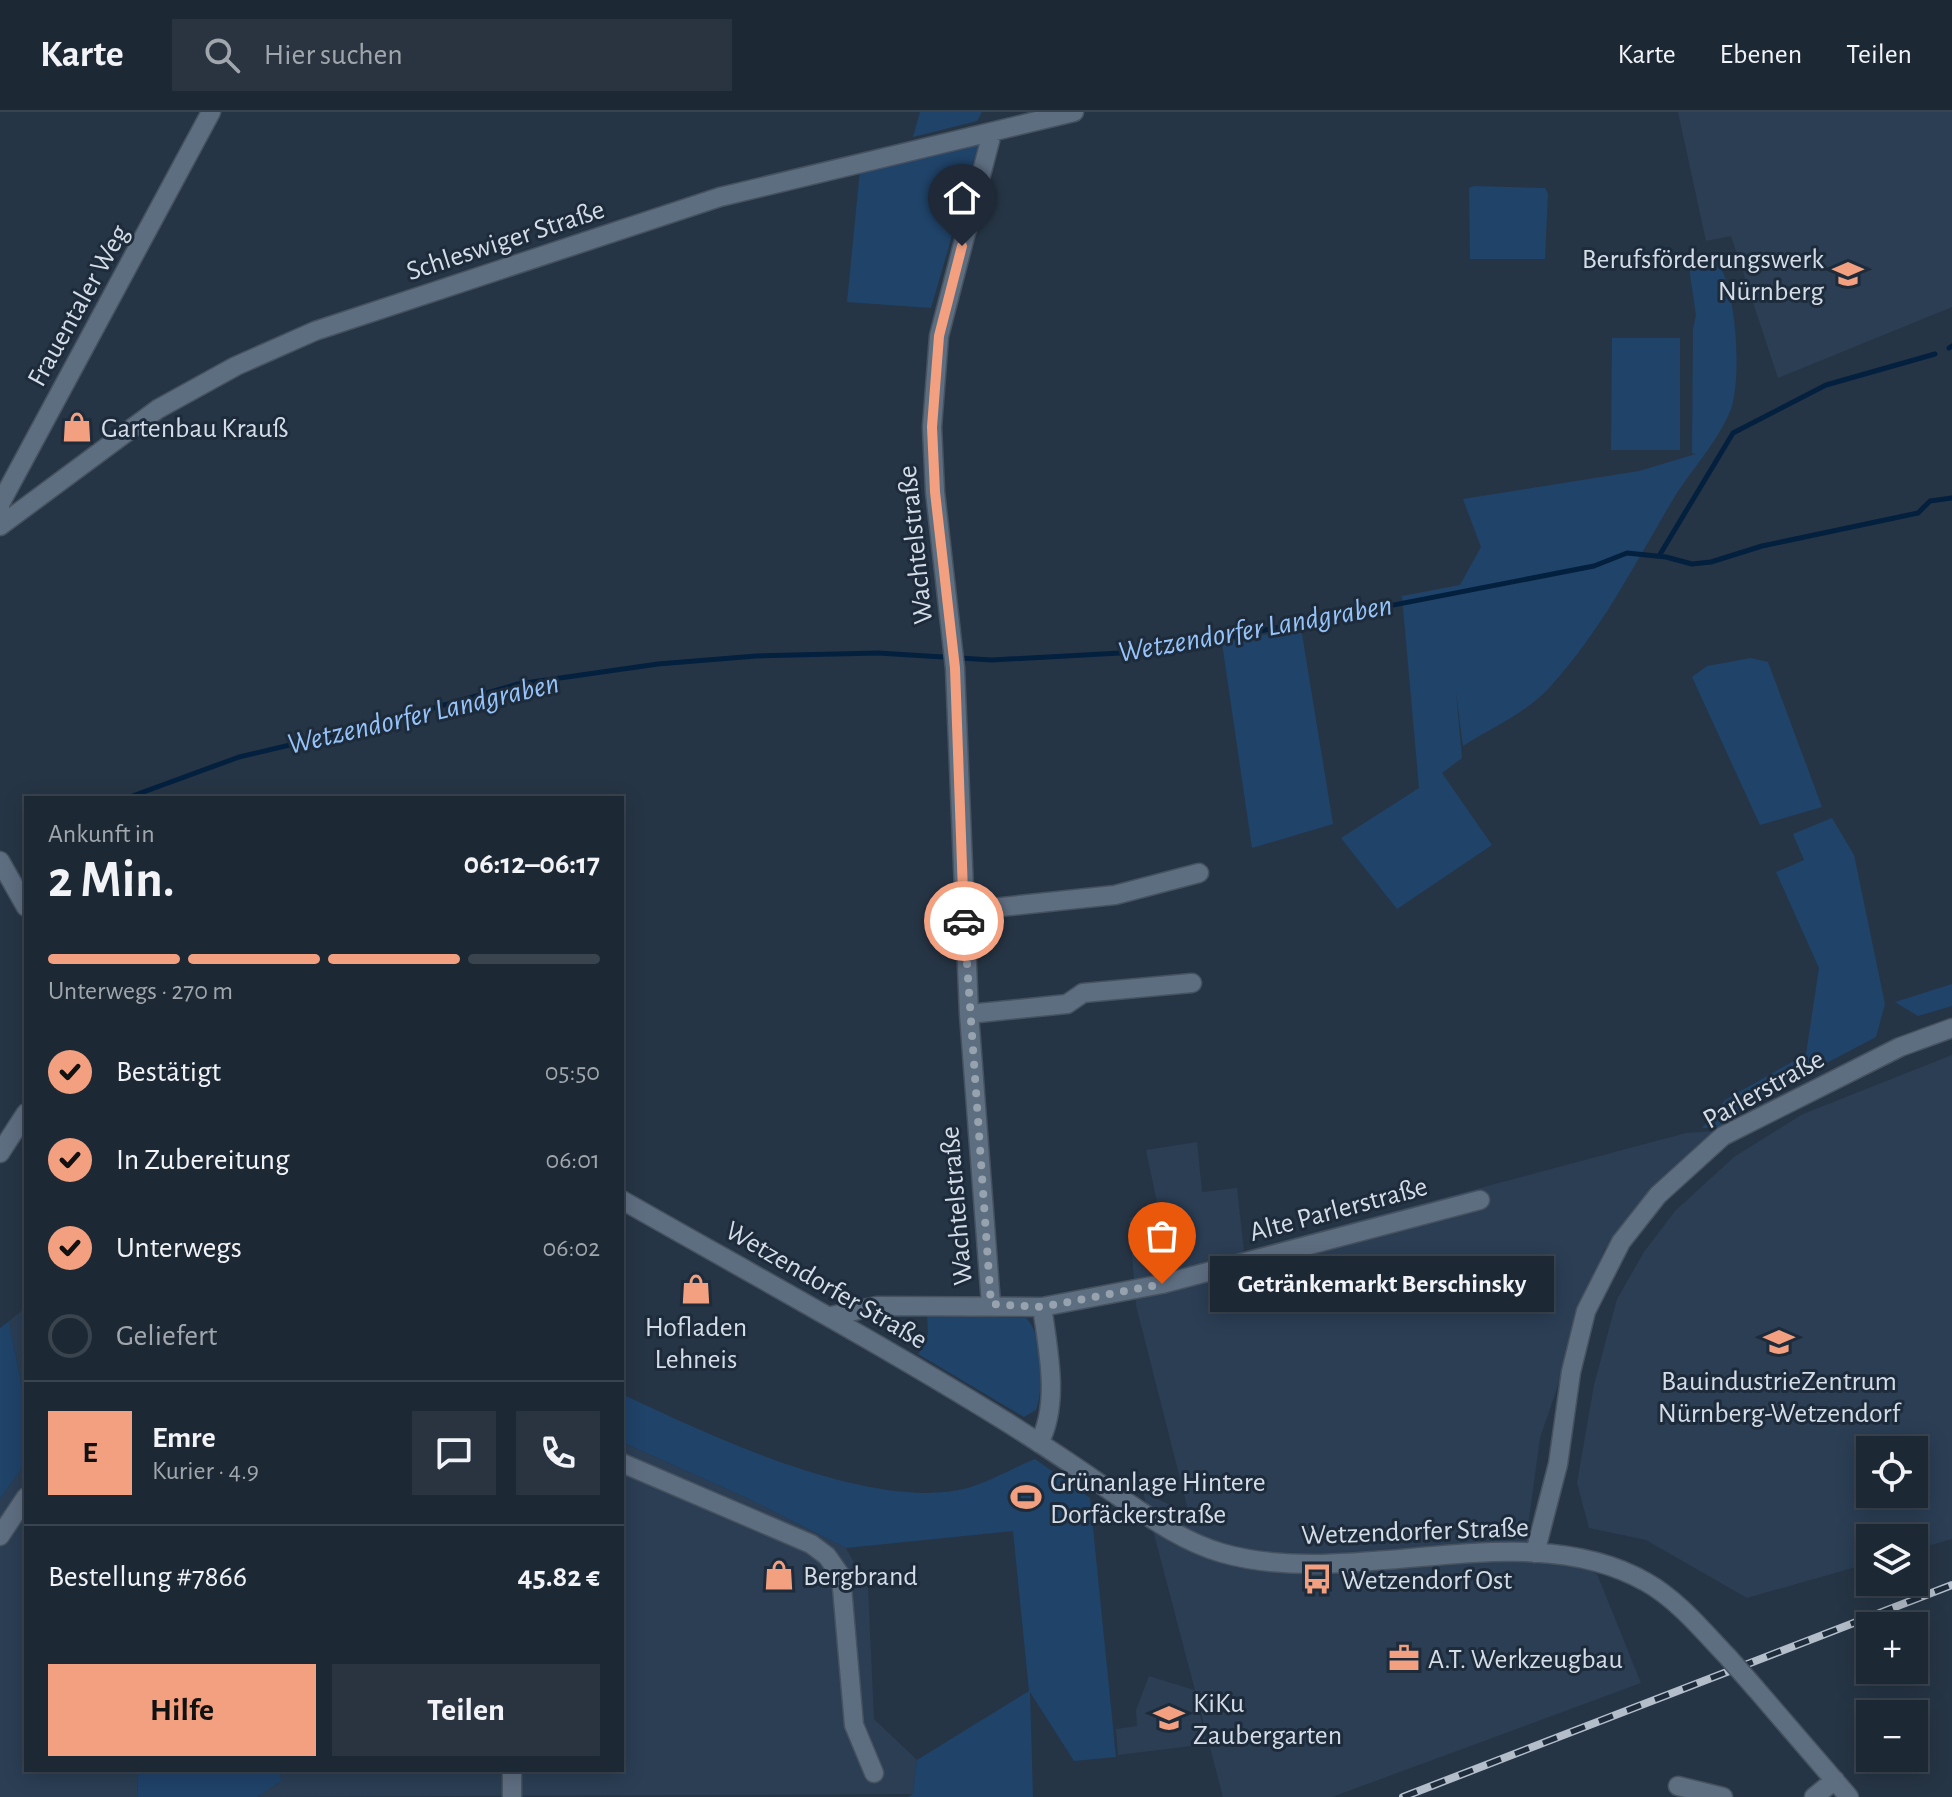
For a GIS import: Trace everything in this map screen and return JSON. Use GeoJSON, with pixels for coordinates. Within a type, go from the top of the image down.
{"type":"FeatureCollection","features":[{"type":"Feature","properties":{"kind":"street","name":"Frauentaler Weg"},"geometry":{"type":"LineString","coordinates":[[0,526],[0,504],[211,112]]}},
{"type":"Feature","properties":{"kind":"street","name":"Schleswiger Straße"},"geometry":{"type":"LineString","coordinates":[[0,526],[158,409],[236,366],[315,331],[720,197],[1074,112]]}},
{"type":"Feature","properties":{"kind":"street","name":"Wachtelstraße"},"geometry":{"type":"LineString","coordinates":[[991,1304],[963,911],[955,668],[935,492],[934,372],[947,303],[992,133]]}},
{"type":"Feature","properties":{"kind":"street"},"geometry":{"type":"LineString","coordinates":[[0,861],[24,903]]}},
{"type":"Feature","properties":{"kind":"street"},"geometry":{"type":"LineString","coordinates":[[963,911],[1115,895],[1199,873]]}},
{"type":"Feature","properties":{"kind":"street"},"geometry":{"type":"LineString","coordinates":[[969,1014],[1067,1004],[1083,993],[1192,983]]}},
{"type":"Feature","properties":{"kind":"street","name":"Parlerstraße"},"geometry":{"type":"LineString","coordinates":[[1535,1553],[1558,1464],[1571,1372],[1586,1311],[1621,1242],[1658,1195],[1723,1136],[1900,1047],[1952,1028]]}},
{"type":"Feature","properties":{"kind":"street"},"geometry":{"type":"LineString","coordinates":[[0,1153],[24,1116]]}},
{"type":"Feature","properties":{"kind":"street","name":"Alte Parlerstraße"},"geometry":{"type":"LineString","coordinates":[[831,1316],[877,1306],[991,1304],[1042,1307],[1162,1284],[1480,1200]]}},
{"type":"Feature","properties":{"kind":"street","name":"Wetzendorfer Straße"},"geometry":{"type":"LineString","coordinates":[[624,1201],[831,1316],[1039,1443],[1182,1537],[1245,1559],[1310,1563],[1535,1553],[1599,1562],[1648,1582],[1682,1610],[1728,1657],[1849,1797]]}},
{"type":"Feature","properties":{"kind":"street"},"geometry":{"type":"LineString","coordinates":[[1039,1443],[1047,1429],[1050,1403],[1042,1307]]}},
{"type":"Feature","properties":{"kind":"street"},"geometry":{"type":"LineString","coordinates":[[624,1464],[811,1544],[827,1556],[841,1576],[854,1725],[874,1773]]}},
{"type":"Feature","properties":{"kind":"street"},"geometry":{"type":"LineString","coordinates":[[0,1536],[24,1500]]}},
{"type":"Feature","properties":{"kind":"street"},"geometry":{"type":"LineString","coordinates":[[512,1772],[512,1797]]}},
{"type":"Feature","properties":{"kind":"street"},"geometry":{"type":"LineString","coordinates":[[1814,1797],[1835,1780]]}},
{"type":"Feature","properties":{"kind":"street"},"geometry":{"type":"LineString","coordinates":[[1678,1786],[1723,1797]]}},
{"type":"Feature","properties":{"kind":"shaded area"},"geometry":{"type":"Polygon","coordinates":[[[920,112],[982,112],[977,121],[913,137],[920,112]]]}},
{"type":"Feature","properties":{"kind":"shaded area","name":"Berufsförderungswerk Nürnberg"},"geometry":{"type":"Polygon","coordinates":[[[1678,112],[1952,112],[1952,307],[1778,378],[1731,236],[1706,241],[1678,112]]]}},
{"type":"Feature","properties":{"kind":"shaded area"},"geometry":{"type":"Polygon","coordinates":[[[979,142],[931,308],[847,302],[860,170],[979,142]]]}},
{"type":"Feature","properties":{"kind":"shaded area"},"geometry":{"type":"Polygon","coordinates":[[[1469,188],[1545,188],[1548,194],[1545,259],[1470,259],[1469,188]]]}},
{"type":"Feature","properties":{"kind":"shaded area"},"geometry":{"type":"Polygon","coordinates":[[[1713,256],[1727,286],[1735,330],[1736,375],[1731,409],[1600,622],[1549,688],[1519,713],[1463,746],[1456,692],[1462,758],[1442,773],[1492,845],[1397,909],[1341,838],[1419,788],[1402,596],[1460,585],[1481,547],[1463,499],[1639,471],[1696,454],[1692,453],[1693,329],[1696,315],[1688,261],[1713,256]]]}},
{"type":"Feature","properties":{"kind":"shaded area"},"geometry":{"type":"Polygon","coordinates":[[[1612,338],[1680,338],[1680,450],[1611,450],[1612,338]]]}},
{"type":"Feature","properties":{"kind":"shaded area"},"geometry":{"type":"Polygon","coordinates":[[[1301,628],[1333,824],[1252,848],[1222,643],[1301,628]]]}},
{"type":"Feature","properties":{"kind":"shaded area"},"geometry":{"type":"Polygon","coordinates":[[[1751,658],[1768,662],[1822,807],[1760,825],[1692,677],[1707,666],[1751,658]]]}},
{"type":"Feature","properties":{"kind":"shaded area"},"geometry":{"type":"Polygon","coordinates":[[[1832,818],[1854,855],[1885,1004],[1876,1037],[1760,1098],[1717,1128],[1702,1128],[1725,1100],[1806,1054],[1819,968],[1776,872],[1804,860],[1793,834],[1832,818]]]}},
{"type":"Feature","properties":{"kind":"shaded area"},"geometry":{"type":"Polygon","coordinates":[[[1952,984],[1952,1006],[1918,1016],[1895,1002],[1952,984]]]}},
{"type":"Feature","properties":{"kind":"shaded area","name":"BauindustrieZentrum Nürnberg-Wetzendorf"},"geometry":{"type":"Polygon","coordinates":[[[1952,1055],[1952,1539],[1928,1546],[1928,1524],[1856,1524],[1856,1567],[1747,1598],[1646,1540],[1589,1528],[1577,1483],[1594,1385],[1617,1299],[1644,1252],[1675,1211],[1734,1157],[1803,1114],[1952,1055]]]}},
{"type":"Feature","properties":{"kind":"shaded area"},"geometry":{"type":"Polygon","coordinates":[[[1717,1131],[1604,1250],[1540,1438],[1527,1533],[1597,1574],[1641,1683],[1332,1797],[1223,1797],[1143,1492],[1189,1514],[1136,1305],[1129,1218],[1159,1212],[1146,1150],[1197,1142],[1202,1192],[1237,1188],[1244,1251],[1686,1133],[1717,1131]]]}},
{"type":"Feature","properties":{"kind":"shaded area"},"geometry":{"type":"Polygon","coordinates":[[[24,1309],[24,1399],[9,1321],[24,1309]]]}},
{"type":"Feature","properties":{"kind":"shaded area"},"geometry":{"type":"Polygon","coordinates":[[[927,1315],[1026,1318],[1036,1337],[1041,1362],[1036,1410],[1024,1417],[918,1354],[924,1345],[916,1340],[928,1335],[927,1315]]]}},
{"type":"Feature","properties":{"kind":"shaded area"},"geometry":{"type":"Polygon","coordinates":[[[9,1321],[24,1399],[24,1465],[0,1499],[0,1328],[9,1321]]]}},
{"type":"Feature","properties":{"kind":"shaded area"},"geometry":{"type":"Polygon","coordinates":[[[624,1395],[746,1449],[840,1480],[886,1490],[929,1493],[968,1488],[1035,1459],[1090,1498],[1116,1757],[1074,1761],[1030,1692],[1033,1797],[908,1797],[913,1794],[917,1760],[1029,1691],[1013,1531],[846,1548],[749,1499],[624,1443],[624,1395]]]}},
{"type":"Feature","properties":{"kind":"shaded area"},"geometry":{"type":"Polygon","coordinates":[[[624,1443],[749,1499],[846,1548],[868,1588],[874,1719],[917,1760],[913,1794],[257,1797],[281,1781],[280,1772],[624,1772],[624,1443]]]}},
{"type":"Feature","properties":{"kind":"shaded area"},"geometry":{"type":"Polygon","coordinates":[[[24,1465],[24,1772],[137,1772],[138,1797],[0,1797],[0,1499],[24,1465]]]}},
{"type":"Feature","properties":{"kind":"shaded area","name":"KiKu Zaubergarten"},"geometry":{"type":"Polygon","coordinates":[[[1149,1676],[1194,1690],[1207,1744],[1118,1755],[1116,1729],[1137,1726],[1136,1710],[1149,1676]]]}},
{"type":"Feature","properties":{"kind":"shaded area"},"geometry":{"type":"Polygon","coordinates":[[[137,1772],[280,1772],[281,1781],[257,1797],[138,1797],[137,1772]]]}},
{"type":"Feature","properties":{"kind":"waterway"},"geometry":{"type":"LineString","coordinates":[[1659,556],[1733,433],[1826,385],[1935,354]]}},
{"type":"Feature","properties":{"kind":"waterway","name":"Wetzendorfer Landgraben"},"geometry":{"type":"LineString","coordinates":[[132,796],[239,757],[370,726],[518,684],[658,664],[756,656],[878,653],[992,660],[1157,651],[1594,566],[1627,553],[1666,557],[1692,564],[1711,562],[1762,546],[1918,513],[1930,501],[1952,498]]}},
{"type":"Feature","properties":{"kind":"railway"},"geometry":{"type":"LineString","coordinates":[[1403,1797],[1952,1585]]}},
{"type":"Feature","properties":{"kind":"way so far"},"geometry":{"type":"LineString","coordinates":[[964,921],[973,1088],[991,1304],[1042,1307],[1162,1284]]}},
{"type":"Feature","properties":{"kind":"place","name":"Berufsförderungswerk Nürnberg"},"geometry":{"type":"Point","coordinates":[1848,274]}},
{"type":"Feature","properties":{"kind":"place","name":"Gartenbau Krauß"},"geometry":{"type":"Point","coordinates":[77,427]}},
{"type":"Feature","properties":{"kind":"place","name":"Getränkemarkt Berschinsky"},"geometry":{"type":"Point","coordinates":[1162,1284]}},
{"type":"Feature","properties":{"kind":"place","name":"Hofladen Lehneis"},"geometry":{"type":"Point","coordinates":[696,1289]}},
{"type":"Feature","properties":{"kind":"place","name":"BauindustrieZentrum Nürnberg-Wetzendorf"},"geometry":{"type":"Point","coordinates":[1779,1342]}},
{"type":"Feature","properties":{"kind":"place","name":"Grünanlage Hintere Dorfäckerstraße"},"geometry":{"type":"Point","coordinates":[1026,1497]}},
{"type":"Feature","properties":{"kind":"place","name":"Bergbrand"},"geometry":{"type":"Point","coordinates":[779,1575]}},
{"type":"Feature","properties":{"kind":"place","name":"Wetzendorf Ost"},"geometry":{"type":"Point","coordinates":[1317,1579]}},
{"type":"Feature","properties":{"kind":"place","name":"A.T. Werkzeugbau"},"geometry":{"type":"Point","coordinates":[1404,1658]}},
{"type":"Feature","properties":{"kind":"place","name":"KiKu Zaubergarten"},"geometry":{"type":"Point","coordinates":[1169,1718]}},
{"type":"Feature","properties":{"kind":"route"},"geometry":{"type":"LineString","coordinates":[[962,246],[939,336],[932,427],[935,492],[955,668],[964,921]]}}]}
